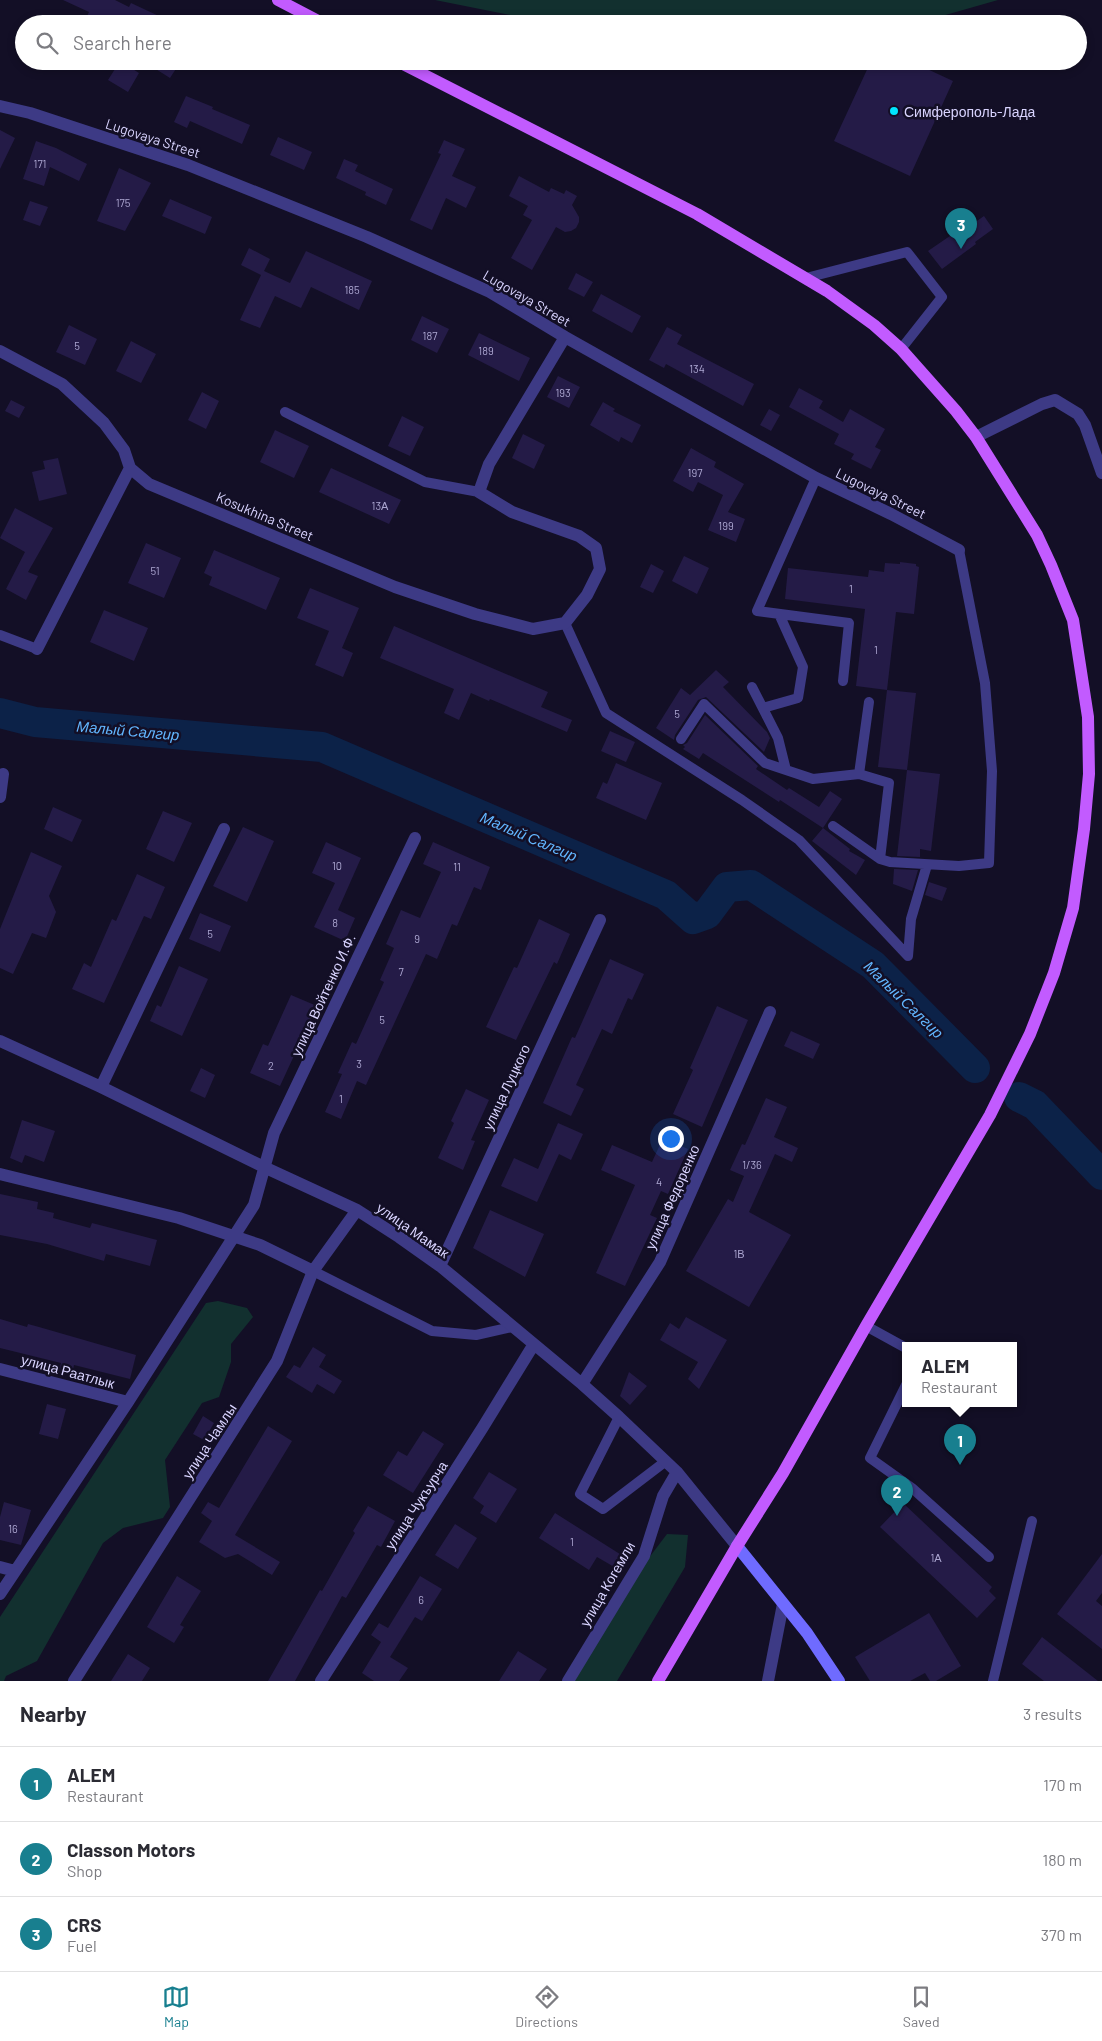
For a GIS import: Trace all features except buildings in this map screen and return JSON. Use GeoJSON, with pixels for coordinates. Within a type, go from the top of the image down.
{"type":"FeatureCollection","features":[{"type":"Feature","properties":{"kind":"main road"},"geometry":{"type":"LineString","coordinates":[[278,0],[307,15]]}},
{"type":"Feature","properties":{"kind":"main road"},"geometry":{"type":"LineString","coordinates":[[415,70],[697,214],[806,278],[853,309],[901,349],[976,436],[1037,535],[1051,565],[1072,620],[1088,717],[1089,774],[1084,829],[1073,908],[1054,973],[1030,1034],[990,1115],[866,1326],[783,1473],[737,1546],[658,1681]]}},
{"type":"Feature","properties":{"kind":"main road"},"geometry":{"type":"LineString","coordinates":[[737,1546],[807,1633],[839,1681]]}},
{"type":"Feature","properties":{"kind":"street","name":"Lugovaya Street"},"geometry":{"type":"LineString","coordinates":[[0,106],[30,113],[188,165],[367,237],[490,292],[565,337],[816,478],[891,514],[959,550]]}},
{"type":"Feature","properties":{"kind":"street"},"geometry":{"type":"LineString","coordinates":[[565,337],[488,464],[479,492],[512,512],[579,536],[596,548],[600,569],[588,595],[565,623]]}},
{"type":"Feature","properties":{"kind":"street","name":"Kosukhina Street"},"geometry":{"type":"LineString","coordinates":[[0,351],[62,384],[104,423],[124,450],[130,468],[150,484],[395,587],[475,614],[533,629],[565,623]]}},
{"type":"Feature","properties":{"kind":"street"},"geometry":{"type":"LineString","coordinates":[[976,436],[1042,404],[1055,400],[1078,414],[1086,425],[1102,472]]}},
{"type":"Feature","properties":{"kind":"street"},"geometry":{"type":"LineString","coordinates":[[37,649],[130,468]]}},
{"type":"Feature","properties":{"kind":"street"},"geometry":{"type":"LineString","coordinates":[[0,797],[2,771]]}},
{"type":"Feature","properties":{"kind":"street"},"geometry":{"type":"LineString","coordinates":[[101,1087],[224,829]]}},
{"type":"Feature","properties":{"kind":"street","name":"улица Войтенко И.Ф."},"geometry":{"type":"LineString","coordinates":[[0,1594],[128,1402],[254,1205],[266,1168],[274,1133],[415,838]]}},
{"type":"Feature","properties":{"kind":"street","name":"улица Луцкого"},"geometry":{"type":"LineString","coordinates":[[440,1266],[600,920]]}},
{"type":"Feature","properties":{"kind":"street","name":"улица Федоренко"},"geometry":{"type":"LineString","coordinates":[[582,1384],[660,1262],[770,1012]]}},
{"type":"Feature","properties":{"kind":"street","name":"улица Мамак"},"geometry":{"type":"LineString","coordinates":[[0,1041],[101,1087],[356,1210],[400,1237],[440,1266],[619,1417],[677,1472],[737,1546]]}},
{"type":"Feature","properties":{"kind":"street"},"geometry":{"type":"LineString","coordinates":[[0,1174],[179,1218],[234,1238],[260,1245],[313,1271]]}},
{"type":"Feature","properties":{"kind":"street","name":"улица Чамлы"},"geometry":{"type":"LineString","coordinates":[[74,1681],[278,1361],[313,1271],[356,1210]]}},
{"type":"Feature","properties":{"kind":"street","name":"улица Чукъурча"},"geometry":{"type":"LineString","coordinates":[[321,1681],[534,1344]]}},
{"type":"Feature","properties":{"kind":"street","name":"улица Раатлык"},"geometry":{"type":"LineString","coordinates":[[0,1369],[128,1402]]}},
{"type":"Feature","properties":{"kind":"street","name":"улица Когемли"},"geometry":{"type":"LineString","coordinates":[[568,1681],[644,1556],[663,1496],[677,1472]]}},
{"type":"Feature","properties":{"kind":"street"},"geometry":{"type":"LineString","coordinates":[[0,1567],[15,1571]]}},
{"type":"Feature","properties":{"kind":"street"},"geometry":{"type":"LineString","coordinates":[[768,1681],[783,1604]]}},
{"type":"Feature","properties":{"kind":"lane"},"geometry":{"type":"LineString","coordinates":[[806,278],[907,252],[942,297],[901,349]]}},
{"type":"Feature","properties":{"kind":"lane"},"geometry":{"type":"LineString","coordinates":[[285,412],[425,482],[479,492]]}},
{"type":"Feature","properties":{"kind":"lane"},"geometry":{"type":"LineString","coordinates":[[816,478],[757,610],[849,623],[843,681]]}},
{"type":"Feature","properties":{"kind":"lane"},"geometry":{"type":"LineString","coordinates":[[833,826],[880,858],[890,862],[958,866],[989,863],[992,771],[985,683],[959,550]]}},
{"type":"Feature","properties":{"kind":"lane"},"geometry":{"type":"LineString","coordinates":[[763,708],[798,698],[803,667],[779,614]]}},
{"type":"Feature","properties":{"kind":"lane"},"geometry":{"type":"LineString","coordinates":[[565,623],[606,713],[742,800],[799,840],[908,956],[911,919],[928,865]]}},
{"type":"Feature","properties":{"kind":"lane"},"geometry":{"type":"LineString","coordinates":[[0,635],[37,649]]}},
{"type":"Feature","properties":{"kind":"lane"},"geometry":{"type":"LineString","coordinates":[[752,687],[778,738],[786,770]]}},
{"type":"Feature","properties":{"kind":"lane"},"geometry":{"type":"LineString","coordinates":[[859,774],[870,702]]}},
{"type":"Feature","properties":{"kind":"lane"},"geometry":{"type":"LineString","coordinates":[[681,739],[704,704],[764,762],[813,779],[859,774],[888,783],[880,858]]}},
{"type":"Feature","properties":{"kind":"lane"},"geometry":{"type":"LineString","coordinates":[[313,1271],[432,1331],[476,1335],[512,1327]]}},
{"type":"Feature","properties":{"kind":"lane"},"geometry":{"type":"LineString","coordinates":[[866,1326],[902,1346]]}},
{"type":"Feature","properties":{"kind":"lane"},"geometry":{"type":"LineString","coordinates":[[902,1393],[870,1458],[912,1488],[989,1557]]}},
{"type":"Feature","properties":{"kind":"lane"},"geometry":{"type":"LineString","coordinates":[[619,1417],[580,1494],[603,1509],[666,1461]]}},
{"type":"Feature","properties":{"kind":"lane"},"geometry":{"type":"LineString","coordinates":[[993,1681],[1032,1521]]}},
{"type":"Feature","properties":{"kind":"green space"},"geometry":{"type":"Polygon","coordinates":[[[435,0],[998,0],[946,15],[510,15],[435,0]]]}},
{"type":"Feature","properties":{"kind":"green space"},"geometry":{"type":"Polygon","coordinates":[[[218,1301],[247,1308],[253,1317],[231,1344],[231,1362],[219,1397],[202,1403],[165,1460],[170,1507],[163,1518],[123,1528],[103,1543],[37,1661],[6,1676],[4,1681],[0,1681],[0,1617],[206,1303],[218,1301]]]}},
{"type":"Feature","properties":{"kind":"green space"},"geometry":{"type":"Polygon","coordinates":[[[667,1534],[688,1535],[685,1567],[617,1681],[574,1681],[648,1559],[667,1534]]]}},
{"type":"Feature","properties":{"kind":"waterway","name":"Малый Салгир"},"geometry":{"type":"LineString","coordinates":[[0,713],[35,722],[322,747],[666,895],[693,919],[707,914],[727,887],[751,885],[873,965],[975,1068]]}},
{"type":"Feature","properties":{"kind":"waterway","name":"Малый Салгир"},"geometry":{"type":"LineString","coordinates":[[1019,1097],[1035,1105],[1102,1175]]}},
{"type":"Feature","properties":{"kind":"place","name":"Симферополь-Лада"},"geometry":{"type":"Point","coordinates":[894,111]}},
{"type":"Feature","properties":{"kind":"place","name":"CRS"},"geometry":{"type":"Point","coordinates":[961,249]}},
{"type":"Feature","properties":{"kind":"place","name":"ALEM"},"geometry":{"type":"Point","coordinates":[960,1465]}},
{"type":"Feature","properties":{"kind":"place","name":"Classon Motors"},"geometry":{"type":"Point","coordinates":[897,1516]}}]}
